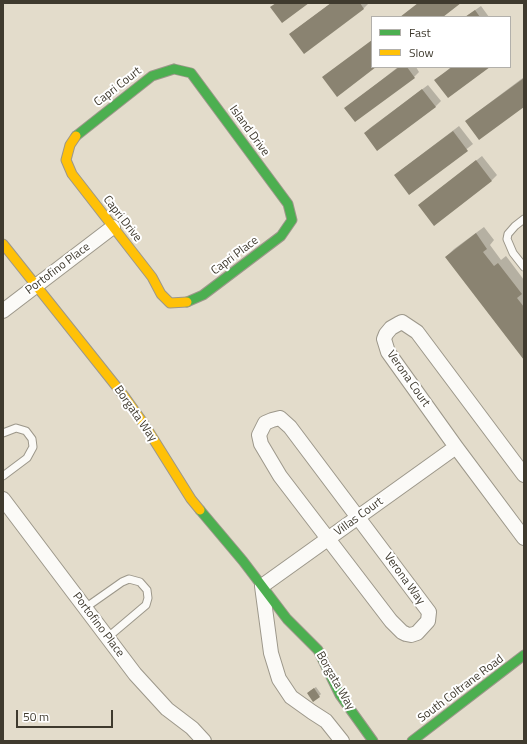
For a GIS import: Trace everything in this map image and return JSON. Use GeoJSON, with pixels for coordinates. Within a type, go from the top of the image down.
{"type":"FeatureCollection","features":[{"type":"Feature","properties":{"kind":"street","name":"Capri Court"},"geometry":{"type":"LineString","coordinates":[[70,145],[76,135],[152,76],[174,69],[191,73]]}},
{"type":"Feature","properties":{"kind":"street","name":"Island Drive"},"geometry":{"type":"LineString","coordinates":[[191,73],[288,204]]}},
{"type":"Feature","properties":{"kind":"street","name":"Capri Drive"},"geometry":{"type":"LineString","coordinates":[[70,145],[66,160],[72,174],[152,277],[161,294],[170,303]]}},
{"type":"Feature","properties":{"kind":"street","name":"Capri Place"},"geometry":{"type":"LineString","coordinates":[[170,303],[185,303],[203,295],[281,236],[292,220],[288,204]]}},
{"type":"Feature","properties":{"kind":"street","name":"Portofino Place"},"geometry":{"type":"LineString","coordinates":[[3,311],[113,227]]}},
{"type":"Feature","properties":{"kind":"street","name":"Borgata Way"},"geometry":{"type":"LineString","coordinates":[[3,244],[95,359],[144,424],[191,499],[243,561],[287,619],[318,650],[340,695],[373,741]]}},
{"type":"Feature","properties":{"kind":"street","name":"Verona Court"},"geometry":{"type":"LineString","coordinates":[[524,475],[417,332],[402,322],[386,334],[384,340],[388,352],[524,538]]}},
{"type":"Feature","properties":{"kind":"street","name":"Verona Way"},"geometry":{"type":"LineString","coordinates":[[280,418],[285,422],[359,517],[429,612],[428,621],[417,633],[411,635],[406,634],[391,621],[280,476],[261,444],[259,435],[266,423],[280,418]]}},
{"type":"Feature","properties":{"kind":"street","name":"Villas Court"},"geometry":{"type":"LineString","coordinates":[[262,586],[456,447]]}},
{"type":"Feature","properties":{"kind":"street","name":"Portofino Place"},"geometry":{"type":"LineString","coordinates":[[3,499],[135,674],[167,709],[192,728],[204,741]]}},
{"type":"Feature","properties":{"kind":"street","name":"Borgata Way"},"geometry":{"type":"LineString","coordinates":[[262,586],[271,653],[279,679],[291,696],[326,721],[342,741]]}},
{"type":"Feature","properties":{"kind":"street","name":"South Coltrane Road"},"geometry":{"type":"LineString","coordinates":[[412,741],[524,655]]}},
{"type":"Feature","properties":{"kind":"lane"},"geometry":{"type":"LineString","coordinates":[[524,219],[508,234],[507,239],[513,252],[524,267]]}},
{"type":"Feature","properties":{"kind":"lane"},"geometry":{"type":"LineString","coordinates":[[3,433],[16,428],[26,431],[32,438],[33,447],[27,458],[3,476]]}},
{"type":"Feature","properties":{"kind":"lane"},"geometry":{"type":"LineString","coordinates":[[85,608],[122,582],[129,580],[140,582],[147,590],[148,598],[146,605],[107,638]]}},
{"type":"Feature","properties":{"kind":"building"},"geometry":{"type":"Polygon","coordinates":[[[276,3],[309,3],[282,23],[270,7],[276,3]]]}},
{"type":"Feature","properties":{"kind":"building"},"geometry":{"type":"Polygon","coordinates":[[[331,3],[360,3],[364,9],[304,54],[289,34],[331,3]]]}},
{"type":"Feature","properties":{"kind":"building"},"geometry":{"type":"Polygon","coordinates":[[[418,3],[461,3],[444,16],[401,16],[418,3]]]}},
{"type":"Feature","properties":{"kind":"building"},"geometry":{"type":"Polygon","coordinates":[[[475,10],[479,16],[466,16],[475,10]]]}},
{"type":"Feature","properties":{"kind":"building"},"geometry":{"type":"Polygon","coordinates":[[[371,41],[371,68],[375,68],[337,97],[322,77],[371,41]]]}},
{"type":"Feature","properties":{"kind":"building"},"geometry":{"type":"Polygon","coordinates":[[[398,68],[408,68],[415,78],[355,122],[344,108],[398,68]]]}},
{"type":"Feature","properties":{"kind":"building"},"geometry":{"type":"Polygon","coordinates":[[[451,68],[489,68],[448,98],[434,80],[451,68]]]}},
{"type":"Feature","properties":{"kind":"building"},"geometry":{"type":"Polygon","coordinates":[[[524,78],[524,107],[479,140],[465,121],[524,78]]]}},
{"type":"Feature","properties":{"kind":"building"},"geometry":{"type":"Polygon","coordinates":[[[422,89],[436,107],[377,151],[364,133],[422,89]]]}},
{"type":"Feature","properties":{"kind":"building"},"geometry":{"type":"Polygon","coordinates":[[[453,131],[468,151],[409,195],[394,175],[453,131]]]}},
{"type":"Feature","properties":{"kind":"building"},"geometry":{"type":"Polygon","coordinates":[[[476,160],[492,181],[434,226],[418,205],[476,160]]]}},
{"type":"Feature","properties":{"kind":"building"},"geometry":{"type":"Polygon","coordinates":[[[476,233],[487,249],[483,252],[494,266],[498,263],[522,294],[517,298],[524,307],[524,360],[445,257],[476,233]]]}},
{"type":"Feature","properties":{"kind":"building"},"geometry":{"type":"Polygon","coordinates":[[[314,688],[320,697],[313,702],[307,693],[314,688]]]}},
{"type":"Feature","properties":{"kind":"traffic: fast"},"geometry":{"type":"LineString","coordinates":[[174,69],[191,73],[288,204],[292,220],[281,236],[203,295],[187,302]]}},
{"type":"Feature","properties":{"kind":"traffic: fast"},"geometry":{"type":"LineString","coordinates":[[76,136],[152,76],[174,69]]}},
{"type":"Feature","properties":{"kind":"traffic: fast"},"geometry":{"type":"LineString","coordinates":[[200,510],[243,561],[287,619],[318,650],[340,695],[373,741]]}},
{"type":"Feature","properties":{"kind":"traffic: fast"},"geometry":{"type":"LineString","coordinates":[[412,741],[524,655]]}},
{"type":"Feature","properties":{"kind":"traffic: slow"},"geometry":{"type":"LineString","coordinates":[[76,136],[70,145],[66,160],[72,174],[152,277],[161,294],[170,303],[187,302]]}},
{"type":"Feature","properties":{"kind":"traffic: slow"},"geometry":{"type":"LineString","coordinates":[[3,244],[124,396],[144,424],[191,499],[200,510]]}}]}
